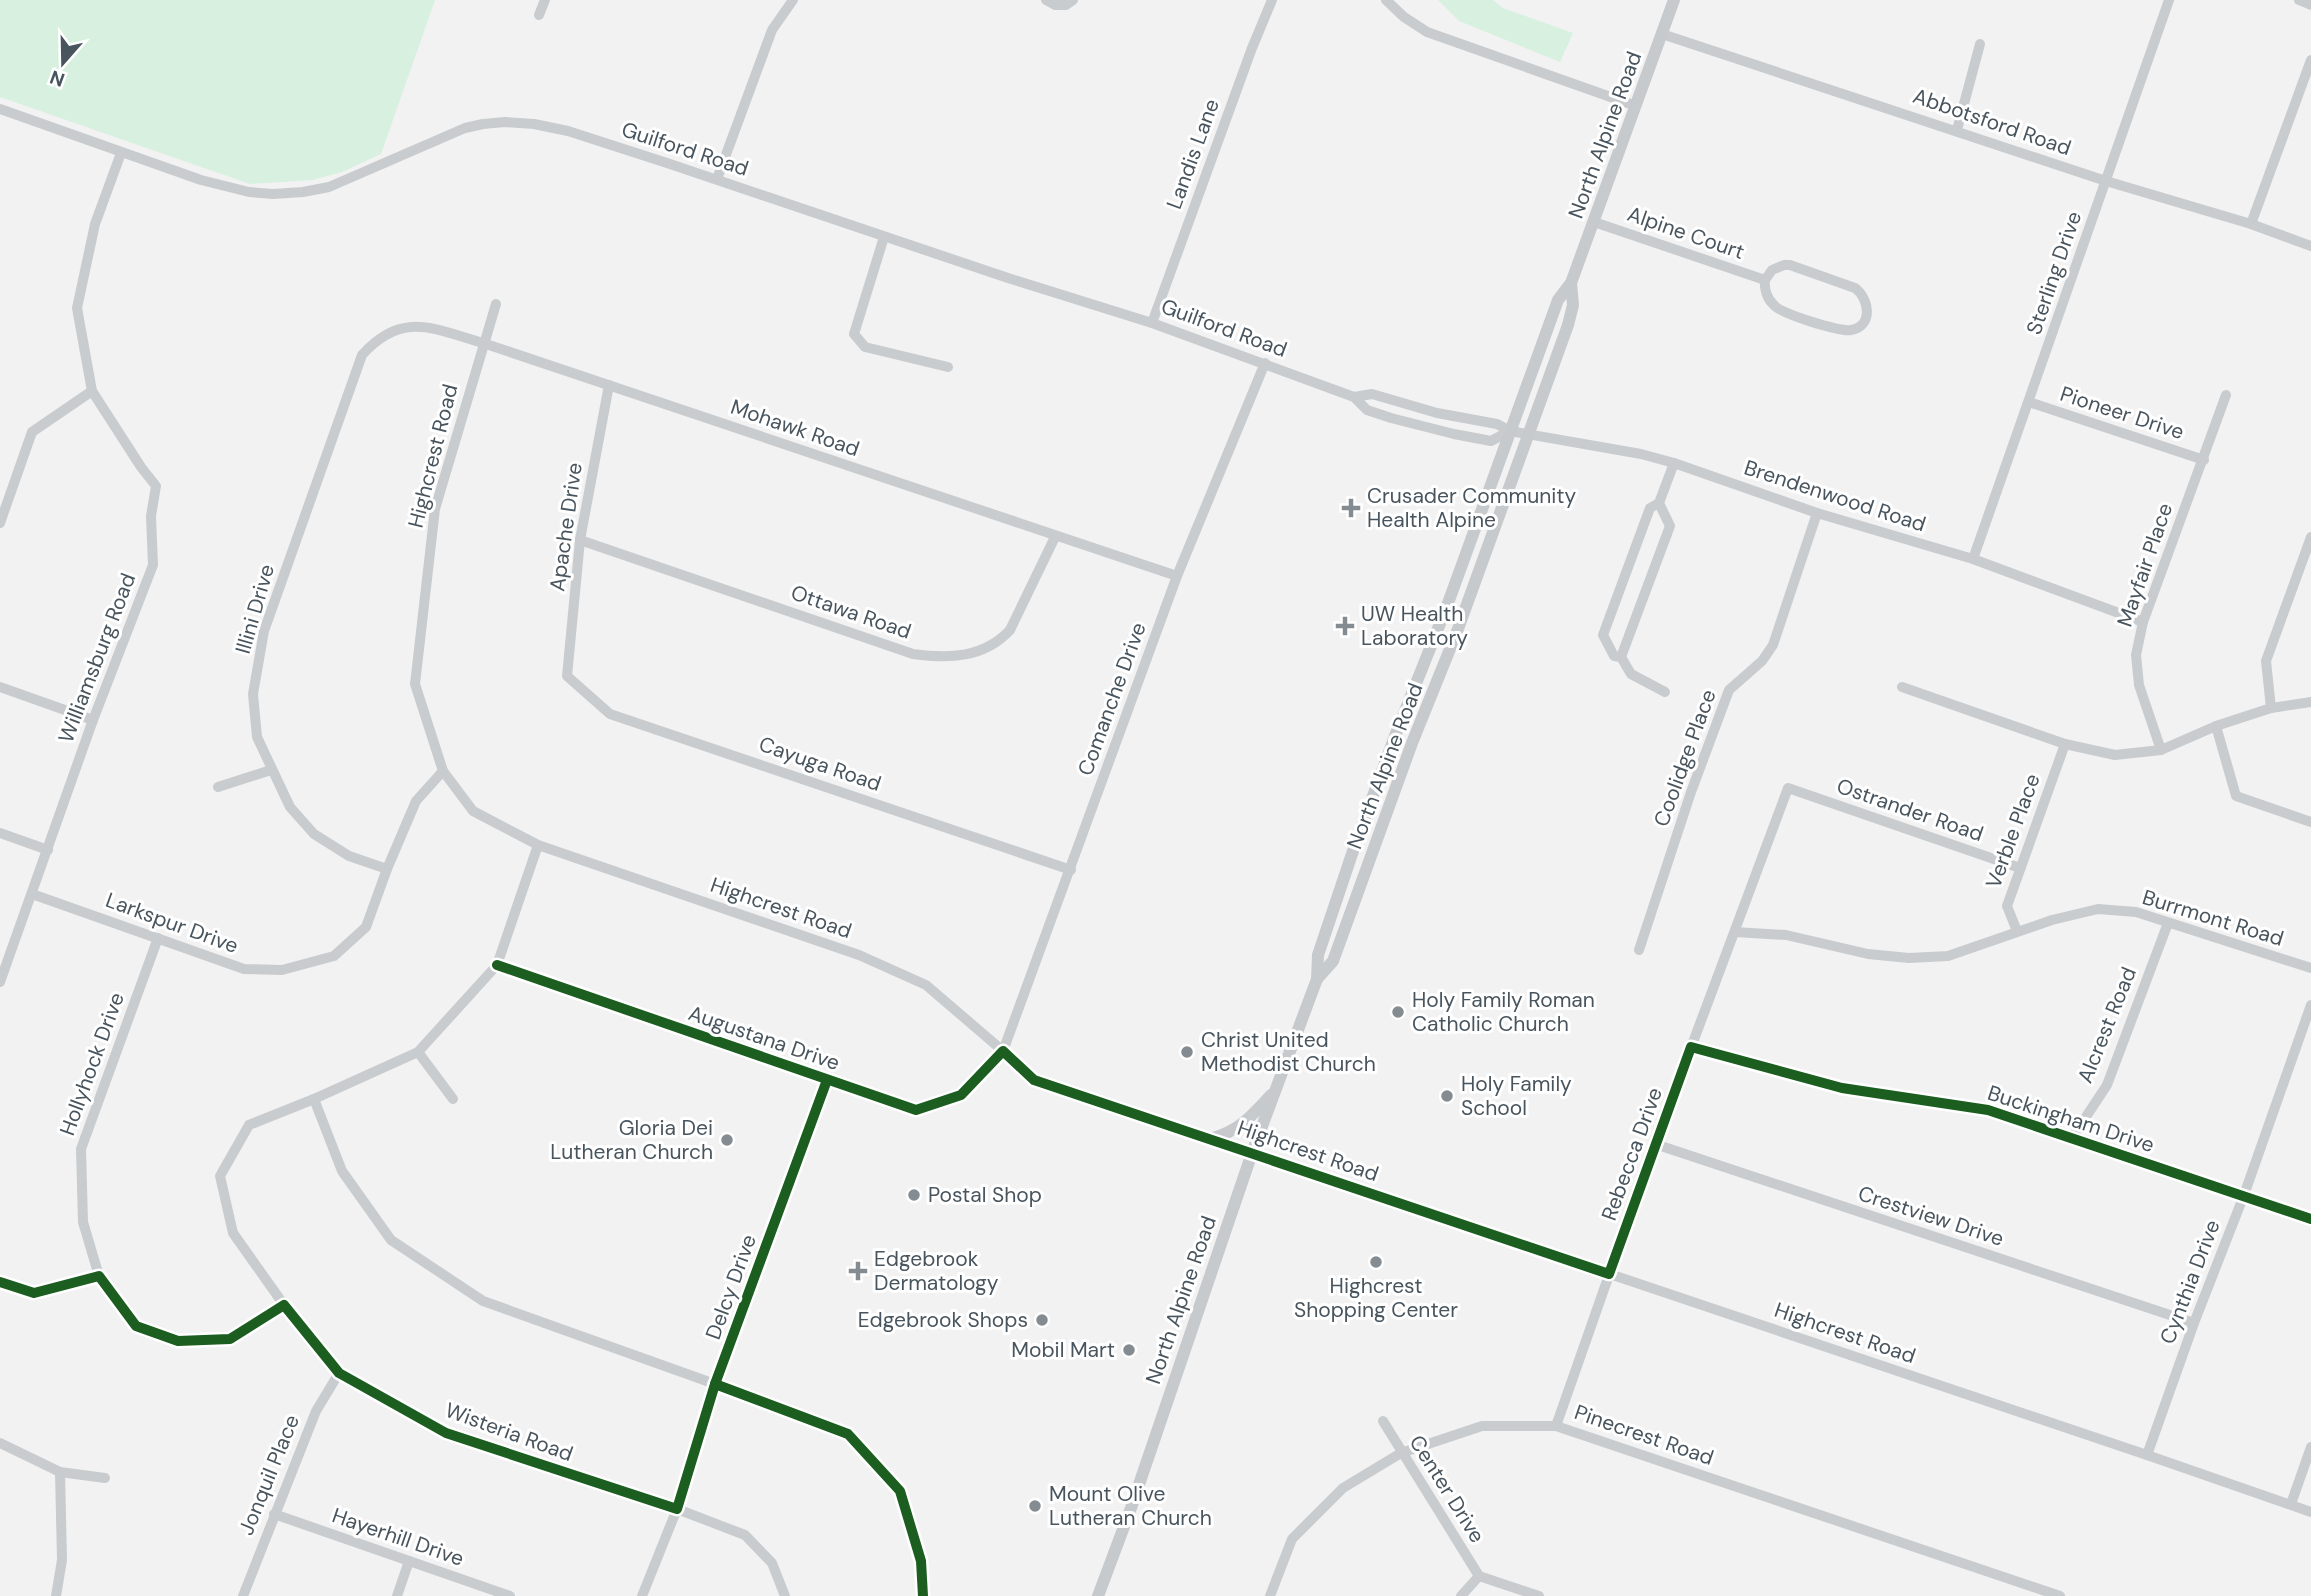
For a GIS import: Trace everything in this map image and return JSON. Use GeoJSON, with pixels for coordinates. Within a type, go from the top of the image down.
{"type":"FeatureCollection","features":[{"type":"Feature","properties":{"kind":"main road","name":"North Alpine Road"},"geometry":{"type":"LineString","coordinates":[[1098,1596],[1131,1508],[1252,1153],[1317,979],[1318,955],[1395,736],[1447,606],[1558,300],[1571,283],[1674,0]]}},
{"type":"Feature","properties":{"kind":"main road","name":"North Alpine Road"},"geometry":{"type":"LineString","coordinates":[[1317,979],[1333,961],[1412,743],[1451,650],[1573,305],[1571,283]]}},
{"type":"Feature","properties":{"kind":"main road"},"geometry":{"type":"LineString","coordinates":[[1210,1139],[1229,1134],[1249,1119],[1276,1090]]}},
{"type":"Feature","properties":{"kind":"street"},"geometry":{"type":"LineString","coordinates":[[540,15],[545,0]]}},
{"type":"Feature","properties":{"kind":"street"},"geometry":{"type":"LineString","coordinates":[[717,179],[772,30],[793,0]]}},
{"type":"Feature","properties":{"kind":"street"},"geometry":{"type":"LineString","coordinates":[[1046,0],[1055,5],[1066,5],[1073,0]]}},
{"type":"Feature","properties":{"kind":"street","name":"Landis Lane"},"geometry":{"type":"LineString","coordinates":[[1152,323],[1272,0]]}},
{"type":"Feature","properties":{"kind":"street"},"geometry":{"type":"LineString","coordinates":[[1386,0],[1404,17],[1427,32],[1636,106]]}},
{"type":"Feature","properties":{"kind":"street","name":"Sterling Drive"},"geometry":{"type":"LineString","coordinates":[[1973,559],[2169,0]]}},
{"type":"Feature","properties":{"kind":"street"},"geometry":{"type":"LineString","coordinates":[[2300,0],[2311,5]]}},
{"type":"Feature","properties":{"kind":"street","name":"Abbotsford Road"},"geometry":{"type":"LineString","coordinates":[[1662,34],[2106,181],[2251,224],[2311,246]]}},
{"type":"Feature","properties":{"kind":"street"},"geometry":{"type":"LineString","coordinates":[[1957,130],[1980,44]]}},
{"type":"Feature","properties":{"kind":"street"},"geometry":{"type":"LineString","coordinates":[[2251,224],[2311,60]]}},
{"type":"Feature","properties":{"kind":"street","name":"Guilford Road"},"geometry":{"type":"LineString","coordinates":[[0,109],[222,187],[274,194],[329,187],[465,128],[483,124],[534,124],[568,131],[1152,323],[1354,397],[1367,410],[1391,418],[1491,440],[1510,431]]}},
{"type":"Feature","properties":{"kind":"street","name":"Williamsburg Road"},"geometry":{"type":"LineString","coordinates":[[0,982],[93,720],[153,565],[151,516],[156,486],[92,391],[77,308],[95,224],[121,153]]}},
{"type":"Feature","properties":{"kind":"street","name":"Alpine Court"},"geometry":{"type":"LineString","coordinates":[[1594,222],[1765,280]]}},
{"type":"Feature","properties":{"kind":"street"},"geometry":{"type":"LineString","coordinates":[[884,237],[854,334],[865,347],[948,367]]}},
{"type":"Feature","properties":{"kind":"street","name":"Alpine Court"},"geometry":{"type":"LineString","coordinates":[[1790,265],[1855,288],[1861,292],[1867,303],[1865,320],[1856,329],[1842,331],[1778,309],[1769,299],[1765,280],[1775,268],[1790,265]]}},
{"type":"Feature","properties":{"kind":"street","name":"Highcrest Road"},"geometry":{"type":"LineString","coordinates":[[496,304],[435,509],[415,684],[443,771],[473,811],[538,845],[859,955],[926,985],[1034,1080],[2311,1512]]}},
{"type":"Feature","properties":{"kind":"street","name":"Mohawk Road"},"geometry":{"type":"LineString","coordinates":[[399,328],[417,325],[483,343],[1177,576]]}},
{"type":"Feature","properties":{"kind":"street","name":"Illini Drive"},"geometry":{"type":"LineString","coordinates":[[387,869],[349,856],[314,834],[289,807],[257,737],[253,694],[264,631],[362,355],[382,337],[399,328]]}},
{"type":"Feature","properties":{"kind":"street","name":"Comanche Drive"},"geometry":{"type":"LineString","coordinates":[[1003,1051],[1177,576],[1265,363]]}},
{"type":"Feature","properties":{"kind":"street","name":"Apache Drive"},"geometry":{"type":"LineString","coordinates":[[567,676],[580,540],[609,385]]}},
{"type":"Feature","properties":{"kind":"street"},"geometry":{"type":"LineString","coordinates":[[0,523],[32,432],[92,391]]}},
{"type":"Feature","properties":{"kind":"street","name":"Guilford Road"},"geometry":{"type":"LineString","coordinates":[[1354,397],[1371,394],[1437,413],[1497,424],[1510,431]]}},
{"type":"Feature","properties":{"kind":"street","name":"Mayfair Place"},"geometry":{"type":"LineString","coordinates":[[2161,750],[2139,685],[2136,655],[2143,622],[2226,395]]}},
{"type":"Feature","properties":{"kind":"street","name":"Pioneer Drive"},"geometry":{"type":"LineString","coordinates":[[2029,402],[2204,460]]}},
{"type":"Feature","properties":{"kind":"street","name":"Brendenwood Road"},"geometry":{"type":"LineString","coordinates":[[1510,431],[1641,454],[1674,463],[1817,513],[1973,559],[2143,622]]}},
{"type":"Feature","properties":{"kind":"street"},"geometry":{"type":"LineString","coordinates":[[1621,657],[1614,656],[1603,635],[1650,508],[1659,503],[1674,463]]}},
{"type":"Feature","properties":{"kind":"street"},"geometry":{"type":"LineString","coordinates":[[1621,657],[1670,526],[1659,503]]}},
{"type":"Feature","properties":{"kind":"street","name":"Coolidge Place"},"geometry":{"type":"LineString","coordinates":[[1639,950],[1691,792],[1729,690],[1762,661],[1773,645],[1817,513]]}},
{"type":"Feature","properties":{"kind":"street","name":"Ottawa Road"},"geometry":{"type":"LineString","coordinates":[[580,540],[913,654],[938,657],[979,652],[1001,640],[1010,630],[1055,537]]}},
{"type":"Feature","properties":{"kind":"street"},"geometry":{"type":"LineString","coordinates":[[2271,708],[2266,661],[2311,537]]}},
{"type":"Feature","properties":{"kind":"street"},"geometry":{"type":"LineString","coordinates":[[1621,657],[1631,674],[1665,692]]}},
{"type":"Feature","properties":{"kind":"street","name":"Cayuga Road"},"geometry":{"type":"LineString","coordinates":[[567,676],[610,714],[1071,870]]}},
{"type":"Feature","properties":{"kind":"street"},"geometry":{"type":"LineString","coordinates":[[0,687],[93,720]]}},
{"type":"Feature","properties":{"kind":"street"},"geometry":{"type":"LineString","coordinates":[[1902,687],[2065,744],[2115,755],[2161,750],[2216,726],[2271,708],[2311,702]]}},
{"type":"Feature","properties":{"kind":"street"},"geometry":{"type":"LineString","coordinates":[[2216,726],[2236,796],[2311,822]]}},
{"type":"Feature","properties":{"kind":"street","name":"Verble Place"},"geometry":{"type":"LineString","coordinates":[[2017,931],[2007,906],[2065,744]]}},
{"type":"Feature","properties":{"kind":"street"},"geometry":{"type":"LineString","coordinates":[[218,787],[271,770]]}},
{"type":"Feature","properties":{"kind":"street","name":"Larkspur Drive"},"geometry":{"type":"LineString","coordinates":[[32,894],[244,969],[282,970],[334,956],[366,927],[416,801],[443,771]]}},
{"type":"Feature","properties":{"kind":"street","name":"Ostrander Road"},"geometry":{"type":"LineString","coordinates":[[1788,788],[2020,868]]}},
{"type":"Feature","properties":{"kind":"street","name":"Rebecca Drive"},"geometry":{"type":"LineString","coordinates":[[1556,1426],[1655,1144],[1788,788]]}},
{"type":"Feature","properties":{"kind":"street"},"geometry":{"type":"LineString","coordinates":[[0,833],[48,850]]}},
{"type":"Feature","properties":{"kind":"street","name":"Wisteria Road"},"geometry":{"type":"LineString","coordinates":[[538,845],[497,965],[418,1052],[249,1125],[220,1176],[233,1233],[284,1305],[339,1373],[446,1433],[677,1509],[745,1535],[772,1563],[785,1596]]}},
{"type":"Feature","properties":{"kind":"street","name":"Burrmont Road"},"geometry":{"type":"LineString","coordinates":[[1735,932],[1786,935],[1868,954],[1909,958],[1948,956],[2052,920],[2098,909],[2136,912],[2311,968]]}},
{"type":"Feature","properties":{"kind":"street","name":"Alcrest Road"},"geometry":{"type":"LineString","coordinates":[[2072,1138],[2107,1085],[2168,922]]}},
{"type":"Feature","properties":{"kind":"street","name":"Hollyhock Drive"},"geometry":{"type":"LineString","coordinates":[[158,938],[81,1149],[83,1222],[99,1276],[136,1326],[178,1341],[230,1339],[284,1305]]}},
{"type":"Feature","properties":{"kind":"street","name":"Augustana Drive"},"geometry":{"type":"LineString","coordinates":[[497,965],[916,1110],[961,1095],[1003,1051]]}},
{"type":"Feature","properties":{"kind":"street","name":"Cynthia Drive"},"geometry":{"type":"LineString","coordinates":[[2147,1455],[2194,1323],[2244,1195],[2311,1005]]}},
{"type":"Feature","properties":{"kind":"street","name":"Buckingham Drive"},"geometry":{"type":"LineString","coordinates":[[1691,1047],[1842,1088],[1988,1110],[2311,1219]]}},
{"type":"Feature","properties":{"kind":"street"},"geometry":{"type":"LineString","coordinates":[[418,1052],[453,1099]]}},
{"type":"Feature","properties":{"kind":"street","name":"Delcy Drive"},"geometry":{"type":"LineString","coordinates":[[642,1596],[677,1509],[715,1384],[827,1080]]}},
{"type":"Feature","properties":{"kind":"street"},"geometry":{"type":"LineString","coordinates":[[314,1099],[342,1171],[391,1240],[483,1301],[848,1434],[900,1491],[921,1561],[923,1596]]}},
{"type":"Feature","properties":{"kind":"street","name":"Crestview Drive"},"geometry":{"type":"LineString","coordinates":[[1655,1144],[2194,1323]]}},
{"type":"Feature","properties":{"kind":"street"},"geometry":{"type":"LineString","coordinates":[[0,1282],[34,1293],[99,1276]]}},
{"type":"Feature","properties":{"kind":"street","name":"Jonquil Place"},"geometry":{"type":"LineString","coordinates":[[243,1596],[316,1411],[339,1373]]}},
{"type":"Feature","properties":{"kind":"street","name":"Center Drive"},"geometry":{"type":"LineString","coordinates":[[1383,1421],[1479,1576]]}},
{"type":"Feature","properties":{"kind":"street","name":"Pinecrest Road"},"geometry":{"type":"LineString","coordinates":[[1270,1596],[1292,1539],[1343,1488],[1401,1453],[1482,1426],[1556,1426],[2060,1596]]}},
{"type":"Feature","properties":{"kind":"street"},"geometry":{"type":"LineString","coordinates":[[0,1443],[60,1472],[105,1478]]}},
{"type":"Feature","properties":{"kind":"street"},"geometry":{"type":"LineString","coordinates":[[2291,1504],[2311,1447]]}},
{"type":"Feature","properties":{"kind":"street"},"geometry":{"type":"LineString","coordinates":[[56,1596],[62,1560],[60,1472]]}},
{"type":"Feature","properties":{"kind":"street","name":"Hayerhill Drive"},"geometry":{"type":"LineString","coordinates":[[274,1514],[510,1596]]}},
{"type":"Feature","properties":{"kind":"street"},"geometry":{"type":"LineString","coordinates":[[397,1596],[409,1562]]}},
{"type":"Feature","properties":{"kind":"street"},"geometry":{"type":"LineString","coordinates":[[1461,1596],[1479,1576],[1539,1596]]}},
{"type":"Feature","properties":{"kind":"green space"},"geometry":{"type":"Polygon","coordinates":[[[0,0],[435,0],[381,154],[342,172],[312,180],[250,184],[0,97],[0,0]]]}},
{"type":"Feature","properties":{"kind":"green space"},"geometry":{"type":"Polygon","coordinates":[[[1438,0],[1493,0],[1503,8],[1573,33],[1560,62],[1459,21],[1438,0]]]}},
{"type":"Feature","properties":{"kind":"cycle path"},"geometry":{"type":"LineString","coordinates":[[497,965],[916,1110],[961,1095],[1003,1051],[1034,1080],[1609,1274],[1691,1047],[1842,1088],[1988,1110],[2311,1219]]}},
{"type":"Feature","properties":{"kind":"cycle path"},"geometry":{"type":"LineString","coordinates":[[0,1282],[34,1293],[99,1276],[136,1326],[178,1341],[230,1339],[284,1305],[339,1373],[446,1433],[677,1509],[715,1384],[827,1080]]}},
{"type":"Feature","properties":{"kind":"cycle path"},"geometry":{"type":"LineString","coordinates":[[715,1384],[848,1434],[900,1491],[921,1561],[923,1596]]}},
{"type":"Feature","properties":{"kind":"place","name":"Crusader Community Health Alpine"},"geometry":{"type":"Point","coordinates":[1351,508]}},
{"type":"Feature","properties":{"kind":"place","name":"UW Health Laboratory"},"geometry":{"type":"Point","coordinates":[1345,626]}},
{"type":"Feature","properties":{"kind":"place","name":"Holy Family Roman Catholic Church"},"geometry":{"type":"Point","coordinates":[1398,1012]}},
{"type":"Feature","properties":{"kind":"place","name":"Christ United Methodist Church"},"geometry":{"type":"Point","coordinates":[1187,1052]}},
{"type":"Feature","properties":{"kind":"place","name":"Holy Family School"},"geometry":{"type":"Point","coordinates":[1447,1096]}},
{"type":"Feature","properties":{"kind":"place","name":"Gloria Dei Lutheran Church"},"geometry":{"type":"Point","coordinates":[727,1140]}},
{"type":"Feature","properties":{"kind":"place","name":"Postal Shop"},"geometry":{"type":"Point","coordinates":[914,1195]}},
{"type":"Feature","properties":{"kind":"place","name":"Highcrest Shopping Center"},"geometry":{"type":"Point","coordinates":[1376,1262]}},
{"type":"Feature","properties":{"kind":"place","name":"Edgebrook Dermatology"},"geometry":{"type":"Point","coordinates":[858,1271]}},
{"type":"Feature","properties":{"kind":"place","name":"Edgebrook Shops"},"geometry":{"type":"Point","coordinates":[1042,1320]}},
{"type":"Feature","properties":{"kind":"place","name":"Mobil Mart"},"geometry":{"type":"Point","coordinates":[1129,1350]}},
{"type":"Feature","properties":{"kind":"place","name":"Mount Olive Lutheran Church"},"geometry":{"type":"Point","coordinates":[1035,1506]}}]}
